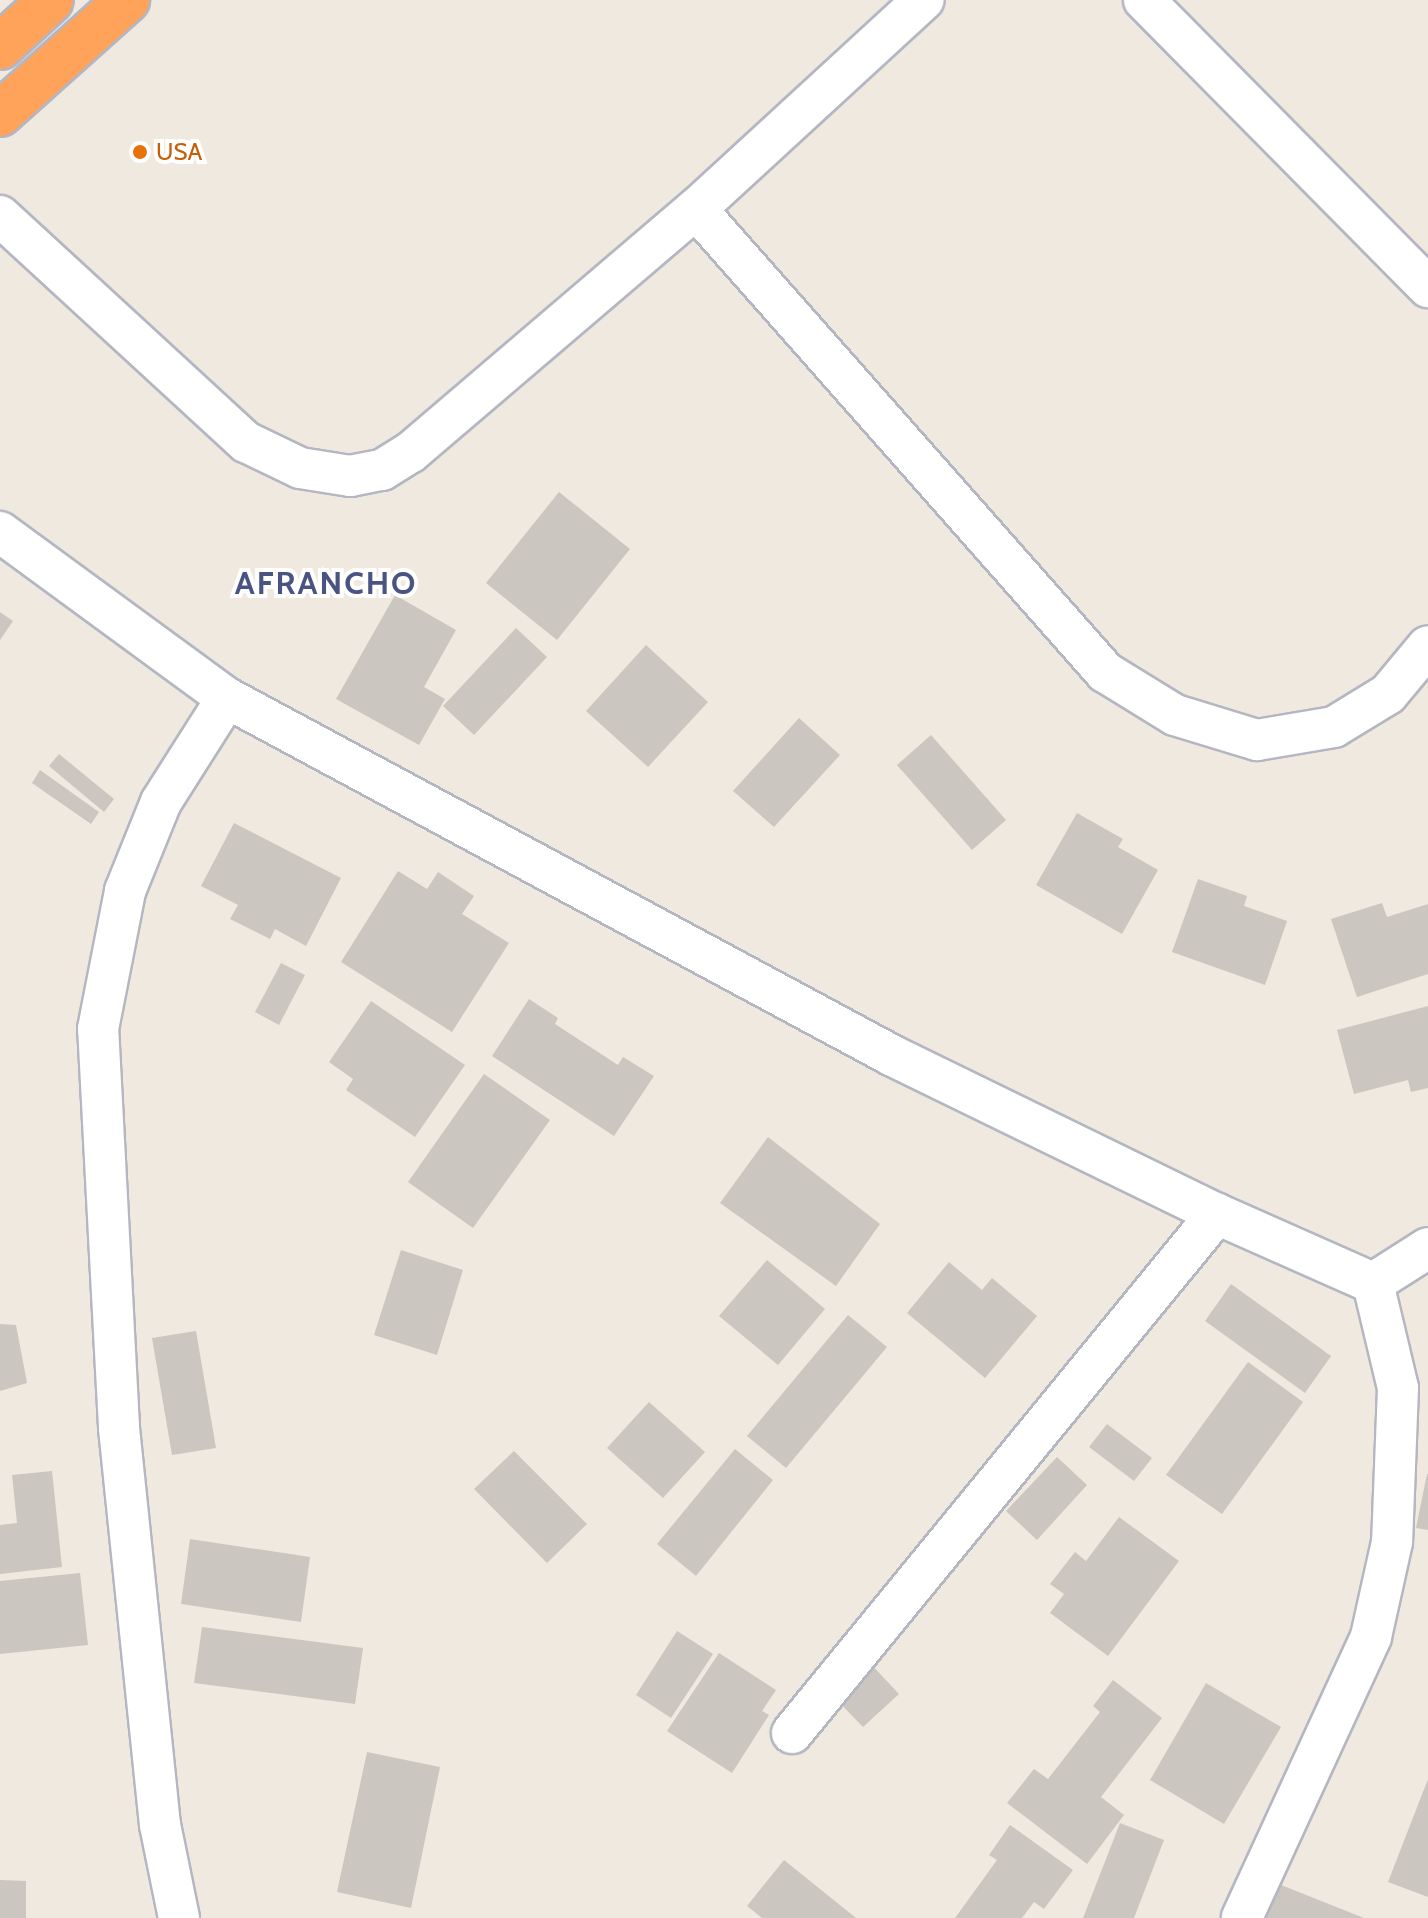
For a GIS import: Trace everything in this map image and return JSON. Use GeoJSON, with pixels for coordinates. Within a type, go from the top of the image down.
{"type":"FeatureCollection","features":[{"type":"Feature","properties":{"kind":"highway"},"geometry":{"type":"LineString","coordinates":[[0,47],[51,0]]}},
{"type":"Feature","properties":{"kind":"highway"},"geometry":{"type":"LineString","coordinates":[[0,114],[127,0]]}},
{"type":"Feature","properties":{"kind":"street"},"geometry":{"type":"LineString","coordinates":[[0,216],[246,442],[300,468],[350,476],[382,470],[411,452],[696,209],[923,0]]}},
{"type":"Feature","properties":{"kind":"street"},"geometry":{"type":"LineString","coordinates":[[1144,0],[1428,287]]}},
{"type":"Feature","properties":{"kind":"street"},"geometry":{"type":"LineString","coordinates":[[696,209],[1105,672],[1175,715],[1257,740],[1334,727],[1388,694],[1428,646]]}},
{"type":"Feature","properties":{"kind":"street"},"geometry":{"type":"LineString","coordinates":[[0,532],[227,698],[891,1055],[1217,1214],[1373,1283]]}},
{"type":"Feature","properties":{"kind":"street"},"geometry":{"type":"LineString","coordinates":[[179,1918],[160,1825],[119,1427],[98,1029],[125,891],[161,802],[227,698]]}},
{"type":"Feature","properties":{"kind":"street"},"geometry":{"type":"LineString","coordinates":[[792,1733],[1217,1214]]}},
{"type":"Feature","properties":{"kind":"street"},"geometry":{"type":"LineString","coordinates":[[1373,1283],[1428,1248]]}},
{"type":"Feature","properties":{"kind":"street"},"geometry":{"type":"LineString","coordinates":[[1242,1918],[1371,1637],[1392,1542],[1398,1388],[1373,1283]]}},
{"type":"Feature","properties":{"kind":"building"},"geometry":{"type":"Polygon","coordinates":[[[559,492],[630,549],[557,640],[486,583],[559,492]]]}},
{"type":"Feature","properties":{"kind":"building"},"geometry":{"type":"Polygon","coordinates":[[[395,595],[456,630],[424,687],[445,699],[419,745],[336,699],[395,595]]]}},
{"type":"Feature","properties":{"kind":"building"},"geometry":{"type":"Polygon","coordinates":[[[0,612],[13,621],[0,640],[0,612]]]}},
{"type":"Feature","properties":{"kind":"building"},"geometry":{"type":"Polygon","coordinates":[[[516,628],[547,657],[474,735],[443,706],[516,628]]]}},
{"type":"Feature","properties":{"kind":"building"},"geometry":{"type":"Polygon","coordinates":[[[646,645],[708,702],[648,767],[586,711],[646,645]]]}},
{"type":"Feature","properties":{"kind":"building"},"geometry":{"type":"Polygon","coordinates":[[[799,718],[840,755],[774,827],[733,791],[799,718]]]}},
{"type":"Feature","properties":{"kind":"building"},"geometry":{"type":"Polygon","coordinates":[[[931,735],[1006,820],[972,850],[897,765],[931,735]]]}},
{"type":"Feature","properties":{"kind":"building"},"geometry":{"type":"Polygon","coordinates":[[[59,754],[114,799],[104,812],[49,766],[59,754]]]}},
{"type":"Feature","properties":{"kind":"building"},"geometry":{"type":"Polygon","coordinates":[[[40,770],[99,812],[91,824],[32,783],[40,770]]]}},
{"type":"Feature","properties":{"kind":"building"},"geometry":{"type":"Polygon","coordinates":[[[1077,813],[1123,839],[1118,847],[1158,870],[1122,934],[1036,885],[1077,813]]]}},
{"type":"Feature","properties":{"kind":"building"},"geometry":{"type":"Polygon","coordinates":[[[234,823],[341,878],[306,946],[275,929],[270,939],[230,919],[238,905],[201,886],[234,823]]]}},
{"type":"Feature","properties":{"kind":"building"},"geometry":{"type":"Polygon","coordinates":[[[398,871],[427,889],[438,872],[474,896],[462,914],[509,943],[452,1032],[341,962],[398,871]]]}},
{"type":"Feature","properties":{"kind":"building"},"geometry":{"type":"Polygon","coordinates":[[[1198,879],[1247,896],[1244,906],[1287,921],[1265,985],[1172,952],[1198,879]]]}},
{"type":"Feature","properties":{"kind":"building"},"geometry":{"type":"Polygon","coordinates":[[[1382,903],[1387,917],[1428,904],[1428,974],[1357,997],[1331,919],[1382,903]]]}},
{"type":"Feature","properties":{"kind":"building"},"geometry":{"type":"Polygon","coordinates":[[[281,963],[305,975],[279,1025],[255,1012],[281,963]]]}},
{"type":"Feature","properties":{"kind":"building"},"geometry":{"type":"Polygon","coordinates":[[[529,999],[558,1018],[555,1024],[618,1065],[623,1057],[654,1076],[614,1136],[492,1056],[529,999]]]}},
{"type":"Feature","properties":{"kind":"building"},"geometry":{"type":"Polygon","coordinates":[[[371,1001],[465,1065],[415,1137],[346,1090],[353,1079],[329,1062],[371,1001]]]}},
{"type":"Feature","properties":{"kind":"building"},"geometry":{"type":"Polygon","coordinates":[[[1428,1006],[1428,1088],[1411,1092],[1408,1080],[1354,1094],[1337,1030],[1428,1006]]]}},
{"type":"Feature","properties":{"kind":"building"},"geometry":{"type":"Polygon","coordinates":[[[484,1074],[550,1120],[473,1228],[408,1182],[484,1074]]]}},
{"type":"Feature","properties":{"kind":"building"},"geometry":{"type":"Polygon","coordinates":[[[768,1137],[880,1224],[836,1286],[720,1203],[768,1137]]]}},
{"type":"Feature","properties":{"kind":"building"},"geometry":{"type":"Polygon","coordinates":[[[401,1250],[463,1270],[437,1355],[374,1335],[401,1250]]]}},
{"type":"Feature","properties":{"kind":"building"},"geometry":{"type":"Polygon","coordinates":[[[767,1260],[825,1309],[778,1365],[719,1316],[767,1260]]]}},
{"type":"Feature","properties":{"kind":"building"},"geometry":{"type":"Polygon","coordinates":[[[949,1262],[982,1290],[992,1278],[1037,1316],[985,1378],[907,1313],[949,1262]]]}},
{"type":"Feature","properties":{"kind":"building"},"geometry":{"type":"Polygon","coordinates":[[[1231,1284],[1331,1356],[1305,1393],[1205,1321],[1231,1284]]]}},
{"type":"Feature","properties":{"kind":"building"},"geometry":{"type":"Polygon","coordinates":[[[848,1315],[887,1347],[786,1468],[747,1436],[848,1315]]]}},
{"type":"Feature","properties":{"kind":"building"},"geometry":{"type":"Polygon","coordinates":[[[0,1324],[16,1325],[27,1383],[0,1391],[0,1324]]]}},
{"type":"Feature","properties":{"kind":"building"},"geometry":{"type":"Polygon","coordinates":[[[196,1331],[216,1448],[172,1455],[152,1338],[196,1331]]]}},
{"type":"Feature","properties":{"kind":"building"},"geometry":{"type":"Polygon","coordinates":[[[1248,1362],[1303,1402],[1222,1514],[1166,1475],[1248,1362]]]}},
{"type":"Feature","properties":{"kind":"building"},"geometry":{"type":"Polygon","coordinates":[[[649,1402],[705,1452],[663,1498],[607,1448],[649,1402]]]}},
{"type":"Feature","properties":{"kind":"building"},"geometry":{"type":"Polygon","coordinates":[[[1107,1424],[1152,1458],[1134,1481],[1089,1447],[1107,1424]]]}},
{"type":"Feature","properties":{"kind":"building"},"geometry":{"type":"Polygon","coordinates":[[[735,1449],[773,1480],[696,1576],[657,1544],[735,1449]]]}},
{"type":"Feature","properties":{"kind":"building"},"geometry":{"type":"Polygon","coordinates":[[[514,1451],[587,1524],[547,1563],[474,1489],[514,1451]]]}},
{"type":"Feature","properties":{"kind":"building"},"geometry":{"type":"Polygon","coordinates":[[[1057,1457],[1087,1485],[1037,1540],[1006,1511],[1057,1457]]]}},
{"type":"Feature","properties":{"kind":"building"},"geometry":{"type":"Polygon","coordinates":[[[52,1471],[62,1567],[0,1574],[0,1525],[17,1523],[12,1475],[52,1471]]]}},
{"type":"Feature","properties":{"kind":"building"},"geometry":{"type":"Polygon","coordinates":[[[1428,1474],[1428,1530],[1416,1528],[1428,1474]]]}},
{"type":"Feature","properties":{"kind":"building"},"geometry":{"type":"Polygon","coordinates":[[[1119,1517],[1179,1561],[1108,1656],[1050,1613],[1064,1594],[1050,1584],[1075,1552],[1086,1561],[1119,1517]]]}},
{"type":"Feature","properties":{"kind":"building"},"geometry":{"type":"Polygon","coordinates":[[[190,1539],[310,1557],[301,1622],[181,1604],[190,1539]]]}},
{"type":"Feature","properties":{"kind":"building"},"geometry":{"type":"Polygon","coordinates":[[[80,1573],[88,1645],[0,1654],[0,1581],[80,1573]]]}},
{"type":"Feature","properties":{"kind":"building"},"geometry":{"type":"Polygon","coordinates":[[[202,1627],[363,1648],[355,1704],[194,1683],[202,1627]]]}},
{"type":"Feature","properties":{"kind":"building"},"geometry":{"type":"Polygon","coordinates":[[[677,1631],[713,1654],[671,1718],[636,1695],[677,1631]]]}},
{"type":"Feature","properties":{"kind":"building"},"geometry":{"type":"Polygon","coordinates":[[[719,1653],[776,1690],[762,1711],[769,1715],[732,1773],[667,1731],[719,1653]]]}},
{"type":"Feature","properties":{"kind":"building"},"geometry":{"type":"Polygon","coordinates":[[[869,1662],[899,1694],[863,1727],[833,1696],[869,1662]]]}},
{"type":"Feature","properties":{"kind":"building"},"geometry":{"type":"Polygon","coordinates":[[[1113,1680],[1162,1718],[1101,1797],[1124,1815],[1087,1864],[1007,1803],[1034,1769],[1048,1779],[1100,1712],[1093,1706],[1113,1680]]]}},
{"type":"Feature","properties":{"kind":"building"},"geometry":{"type":"Polygon","coordinates":[[[1206,1683],[1281,1727],[1224,1824],[1150,1780],[1206,1683]]]}},
{"type":"Feature","properties":{"kind":"building"},"geometry":{"type":"Polygon","coordinates":[[[367,1752],[440,1767],[411,1908],[337,1892],[367,1752]]]}},
{"type":"Feature","properties":{"kind":"building"},"geometry":{"type":"Polygon","coordinates":[[[1428,1779],[1428,1897],[1388,1882],[1428,1779]]]}},
{"type":"Feature","properties":{"kind":"building"},"geometry":{"type":"Polygon","coordinates":[[[1120,1823],[1164,1840],[1134,1918],[1083,1918],[1120,1823]]]}},
{"type":"Feature","properties":{"kind":"building"},"geometry":{"type":"Polygon","coordinates":[[[1010,1825],[1073,1870],[1044,1909],[1034,1902],[1022,1918],[955,1918],[997,1860],[989,1855],[1010,1825]]]}},
{"type":"Feature","properties":{"kind":"building"},"geometry":{"type":"Polygon","coordinates":[[[784,1860],[856,1918],[762,1918],[747,1906],[784,1860]]]}},
{"type":"Feature","properties":{"kind":"building"},"geometry":{"type":"Polygon","coordinates":[[[0,1880],[26,1881],[26,1918],[0,1918],[0,1880]]]}},
{"type":"Feature","properties":{"kind":"building"},"geometry":{"type":"Polygon","coordinates":[[[1271,1881],[1364,1918],[1260,1918],[1271,1881]]]}},
{"type":"Feature","properties":{"kind":"place","name":"USA"},"geometry":{"type":"Point","coordinates":[140,152]}},
{"type":"Feature","properties":{"kind":"district","name":"AFRANCHO"},"geometry":{"type":"Point","coordinates":[326,583]}}]}
